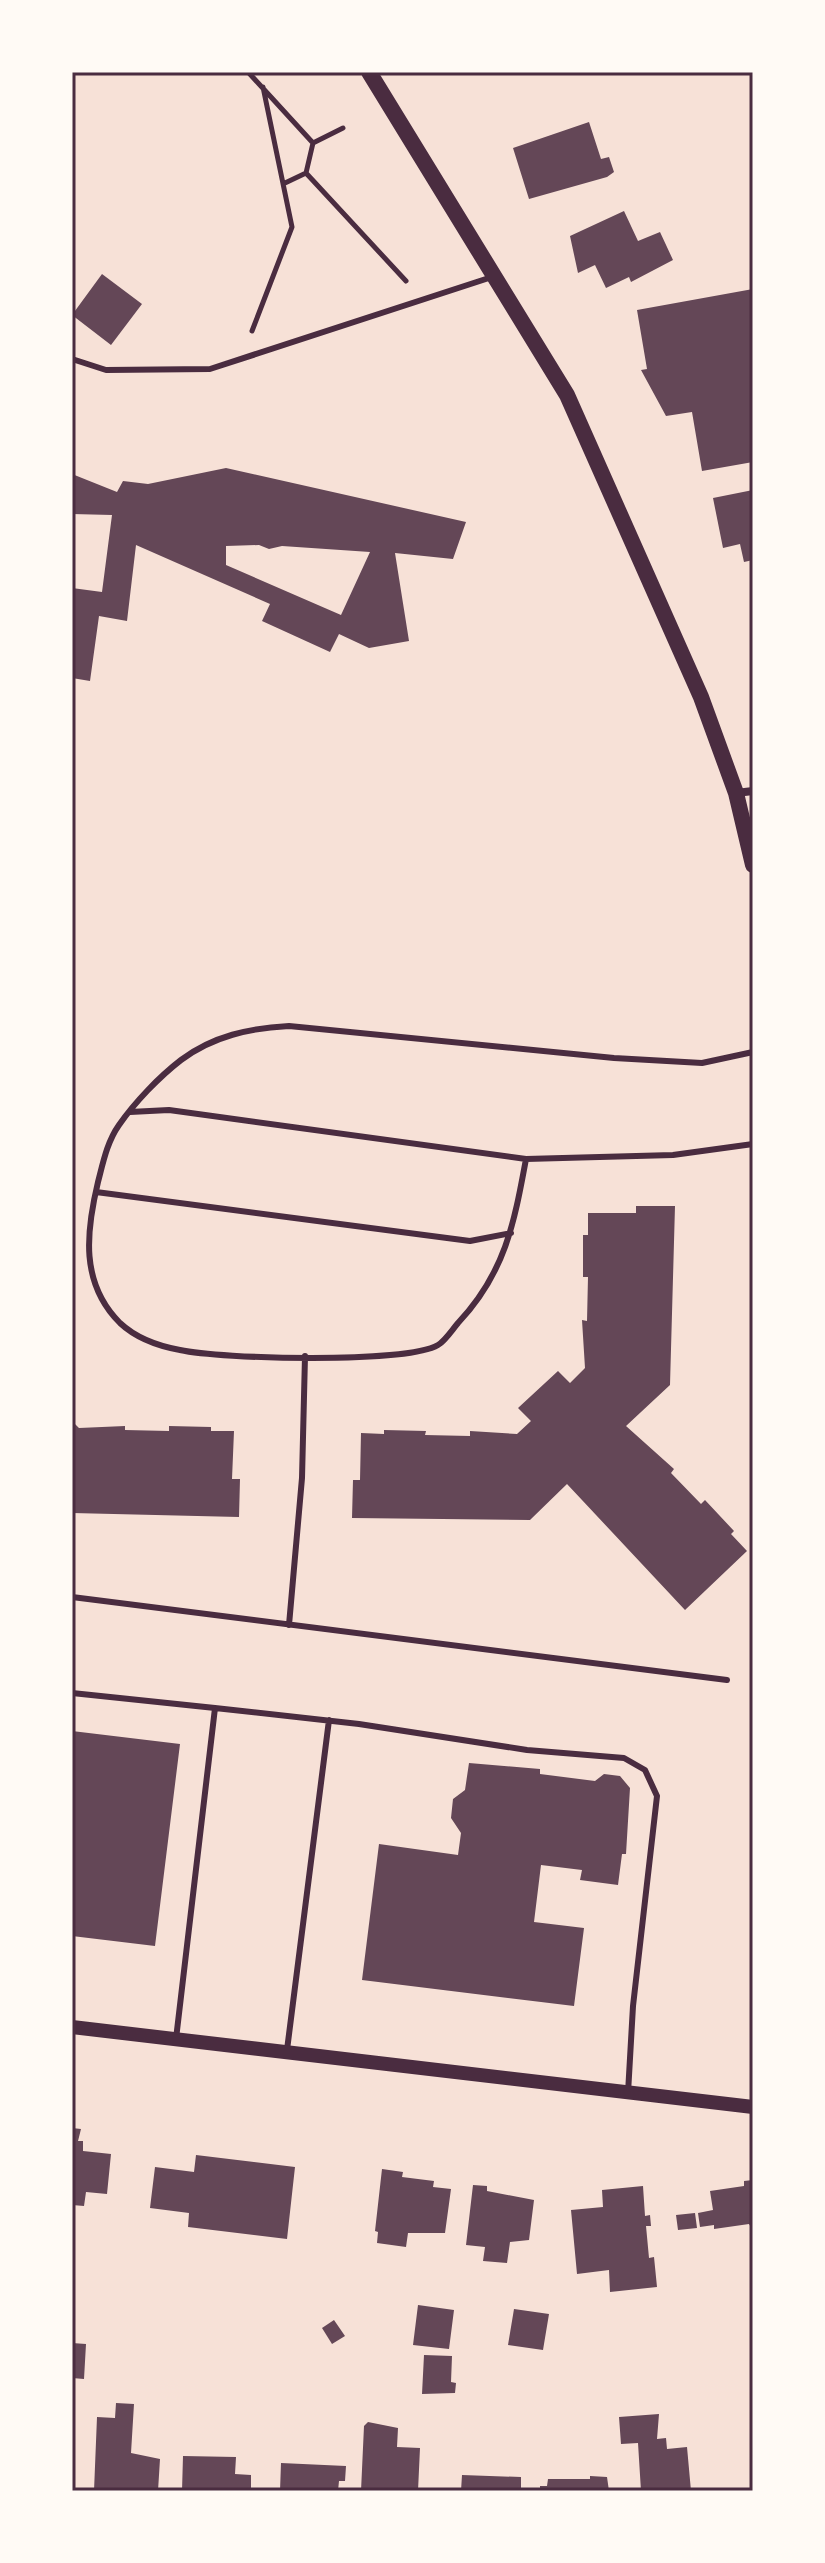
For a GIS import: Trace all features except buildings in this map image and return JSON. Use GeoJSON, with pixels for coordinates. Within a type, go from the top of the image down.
{"type":"FeatureCollection","features":[{"type":"Feature","properties":{"kind":"main road"},"geometry":{"type":"LineString","coordinates":[[369,72],[567,395],[745,792],[753,865]]}},
{"type":"Feature","properties":{"kind":"street"},"geometry":{"type":"LineString","coordinates":[[72,2027],[753,2107]]}},
{"type":"Feature","properties":{"kind":"lane"},"geometry":{"type":"LineString","coordinates":[[72,359],[106,370],[210,369],[495,276]]}},
{"type":"Feature","properties":{"kind":"lane"},"geometry":{"type":"LineString","coordinates":[[526,1159],[511,1233],[501,1264],[470,1310],[438,1345],[399,1356],[223,1357],[150,1343],[122,1324],[103,1301],[90,1269],[86,1243],[110,1141],[130,1112],[182,1060],[208,1044],[250,1028],[289,1026],[614,1058],[702,1063],[753,1052]]}},
{"type":"Feature","properties":{"kind":"lane"},"geometry":{"type":"LineString","coordinates":[[130,1112],[169,1110],[526,1159],[673,1155],[753,1144]]}},
{"type":"Feature","properties":{"kind":"lane"},"geometry":{"type":"LineString","coordinates":[[96,1192],[470,1241],[511,1233]]}},
{"type":"Feature","properties":{"kind":"lane"},"geometry":{"type":"LineString","coordinates":[[289,1625],[302,1478],[305,1356]]}},
{"type":"Feature","properties":{"kind":"lane"},"geometry":{"type":"LineString","coordinates":[[72,1597],[727,1680]]}},
{"type":"Feature","properties":{"kind":"lane"},"geometry":{"type":"LineString","coordinates":[[72,1693],[329,1720],[527,1750],[624,1758],[645,1770],[657,1796],[633,2006],[628,2093]]}},
{"type":"Feature","properties":{"kind":"lane"},"geometry":{"type":"LineString","coordinates":[[176,2040],[215,1708]]}},
{"type":"Feature","properties":{"kind":"lane"},"geometry":{"type":"LineString","coordinates":[[286,2054],[329,1720]]}},
{"type":"Feature","properties":{"kind":"path"},"geometry":{"type":"LineString","coordinates":[[248,72],[313,143]]}},
{"type":"Feature","properties":{"kind":"path"},"geometry":{"type":"LineString","coordinates":[[245,359],[252,330],[291,237],[293,219],[263,87]]}},
{"type":"Feature","properties":{"kind":"path"},"geometry":{"type":"LineString","coordinates":[[313,143],[343,128]]}},
{"type":"Feature","properties":{"kind":"path"},"geometry":{"type":"LineString","coordinates":[[306,173],[313,143]]}},
{"type":"Feature","properties":{"kind":"path"},"geometry":{"type":"LineString","coordinates":[[285,183],[306,173]]}},
{"type":"Feature","properties":{"kind":"path"},"geometry":{"type":"LineString","coordinates":[[306,173],[400,278],[441,294]]}}]}
